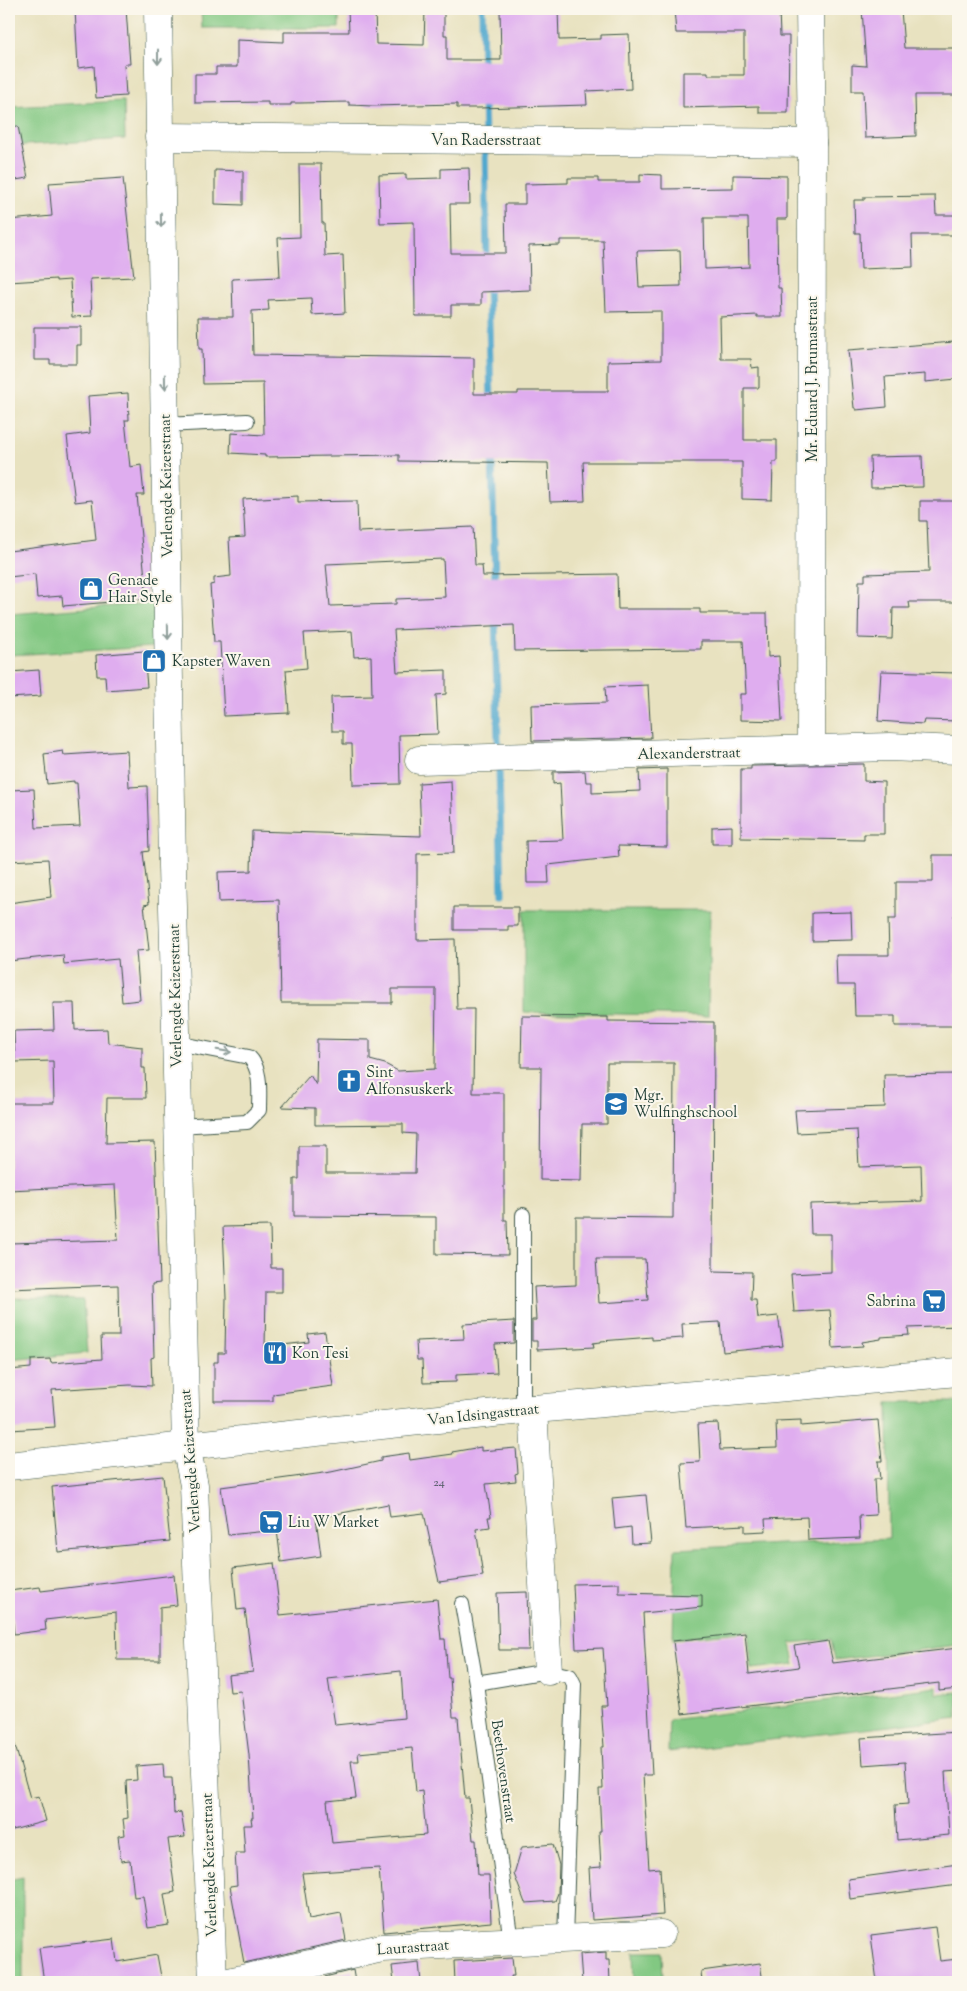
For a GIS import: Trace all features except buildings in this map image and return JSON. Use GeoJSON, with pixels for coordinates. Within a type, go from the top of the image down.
{"type":"FeatureCollection","features":[{"type":"Feature","properties":{"kind":"street","name":"Verlengde Keizerstraat"},"geometry":{"type":"LineString","coordinates":[[158,9],[176,1043],[186,1446],[194,1485],[214,1982]]}},
{"type":"Feature","properties":{"kind":"street","name":"Mr. Eduard J. Brumastraat"},"geometry":{"type":"LineString","coordinates":[[810,9],[812,143],[812,750]]}},
{"type":"Feature","properties":{"kind":"street","name":"Van Radersstraat"},"geometry":{"type":"LineString","coordinates":[[159,137],[812,143]]}},
{"type":"Feature","properties":{"kind":"street","name":"Alexanderstraat"},"geometry":{"type":"LineString","coordinates":[[419,760],[890,747],[958,750]]}},
{"type":"Feature","properties":{"kind":"street","name":"Van Idsingastraat"},"geometry":{"type":"LineString","coordinates":[[9,1466],[528,1409],[958,1372]]}},
{"type":"Feature","properties":{"kind":"street"},"geometry":{"type":"LineString","coordinates":[[528,1409],[548,1671]]}},
{"type":"Feature","properties":{"kind":"street","name":"Laurastraat"},"geometry":{"type":"LineString","coordinates":[[229,1982],[382,1948],[661,1934]]}},
{"type":"Feature","properties":{"kind":"lane"},"geometry":{"type":"LineString","coordinates":[[166,424],[247,421]]}},
{"type":"Feature","properties":{"kind":"lane"},"geometry":{"type":"LineString","coordinates":[[176,1043],[249,1057],[256,1066],[259,1096],[259,1110],[247,1122],[178,1126]]}},
{"type":"Feature","properties":{"kind":"lane"},"geometry":{"type":"LineString","coordinates":[[523,1215],[528,1409]]}},
{"type":"Feature","properties":{"kind":"lane","name":"Beethovenstraat"},"geometry":{"type":"LineString","coordinates":[[462,1604],[476,1682],[510,1942]]}},
{"type":"Feature","properties":{"kind":"lane"},"geometry":{"type":"LineString","coordinates":[[476,1682],[548,1671],[570,1676],[574,1684],[565,1939]]}},
{"type":"Feature","properties":{"kind":"green space"},"geometry":{"type":"Polygon","coordinates":[[[201,9],[339,9],[339,28],[202,28],[201,9]]]}},
{"type":"Feature","properties":{"kind":"green space"},"geometry":{"type":"Polygon","coordinates":[[[124,101],[125,139],[9,146],[9,107],[124,101]]]}},
{"type":"Feature","properties":{"kind":"green space"},"geometry":{"type":"Polygon","coordinates":[[[154,603],[154,647],[9,655],[9,614],[154,603]]]}},
{"type":"Feature","properties":{"kind":"green space"},"geometry":{"type":"Polygon","coordinates":[[[524,910],[710,910],[708,1016],[524,1012],[524,910]]]}},
{"type":"Feature","properties":{"kind":"green space"},"geometry":{"type":"Polygon","coordinates":[[[9,1298],[83,1300],[87,1353],[9,1360],[9,1298]]]}},
{"type":"Feature","properties":{"kind":"green space"},"geometry":{"type":"Polygon","coordinates":[[[888,1402],[958,1402],[958,1645],[835,1660],[831,1639],[791,1643],[795,1664],[752,1669],[748,1631],[673,1639],[675,1549],[889,1539],[888,1402]]]}},
{"type":"Feature","properties":{"kind":"green space"},"geometry":{"type":"Polygon","coordinates":[[[937,1687],[937,1694],[958,1692],[958,1718],[668,1752],[669,1720],[937,1687]]]}},
{"type":"Feature","properties":{"kind":"green space"},"geometry":{"type":"Polygon","coordinates":[[[23,1877],[23,1982],[9,1982],[9,1880],[23,1877]]]}},
{"type":"Feature","properties":{"kind":"green space"},"geometry":{"type":"Polygon","coordinates":[[[633,1952],[662,1952],[663,1982],[634,1982],[633,1952]]]}},
{"type":"Feature","properties":{"kind":"waterway"},"geometry":{"type":"LineString","coordinates":[[482,9],[483,68]]}},
{"type":"Feature","properties":{"kind":"waterway"},"geometry":{"type":"LineString","coordinates":[[484,99],[485,136]]}},
{"type":"Feature","properties":{"kind":"waterway"},"geometry":{"type":"LineString","coordinates":[[485,147],[487,261]]}},
{"type":"Feature","properties":{"kind":"waterway"},"geometry":{"type":"LineString","coordinates":[[488,284],[491,403]]}},
{"type":"Feature","properties":{"kind":"waterway"},"geometry":{"type":"LineString","coordinates":[[492,454],[495,583]]}},
{"type":"Feature","properties":{"kind":"waterway"},"geometry":{"type":"LineString","coordinates":[[495,616],[498,740]]}},
{"type":"Feature","properties":{"kind":"waterway"},"geometry":{"type":"LineString","coordinates":[[499,769],[502,895]]}},
{"type":"Feature","properties":{"kind":"place","name":"Genade Hair Style"},"geometry":{"type":"Point","coordinates":[91,589]}},
{"type":"Feature","properties":{"kind":"place","name":"Kapster Waven"},"geometry":{"type":"Point","coordinates":[154,661]}},
{"type":"Feature","properties":{"kind":"place","name":"Sint Alfonsuskerk"},"geometry":{"type":"Point","coordinates":[349,1081]}},
{"type":"Feature","properties":{"kind":"place","name":"Mgr. Wulfinghschool"},"geometry":{"type":"Point","coordinates":[616,1104]}},
{"type":"Feature","properties":{"kind":"place","name":"Sabrina"},"geometry":{"type":"Point","coordinates":[934,1301]}},
{"type":"Feature","properties":{"kind":"place","name":"Kon Tesi"},"geometry":{"type":"Point","coordinates":[275,1353]}},
{"type":"Feature","properties":{"kind":"place","name":"Liu W Market"},"geometry":{"type":"Point","coordinates":[271,1522]}}]}
